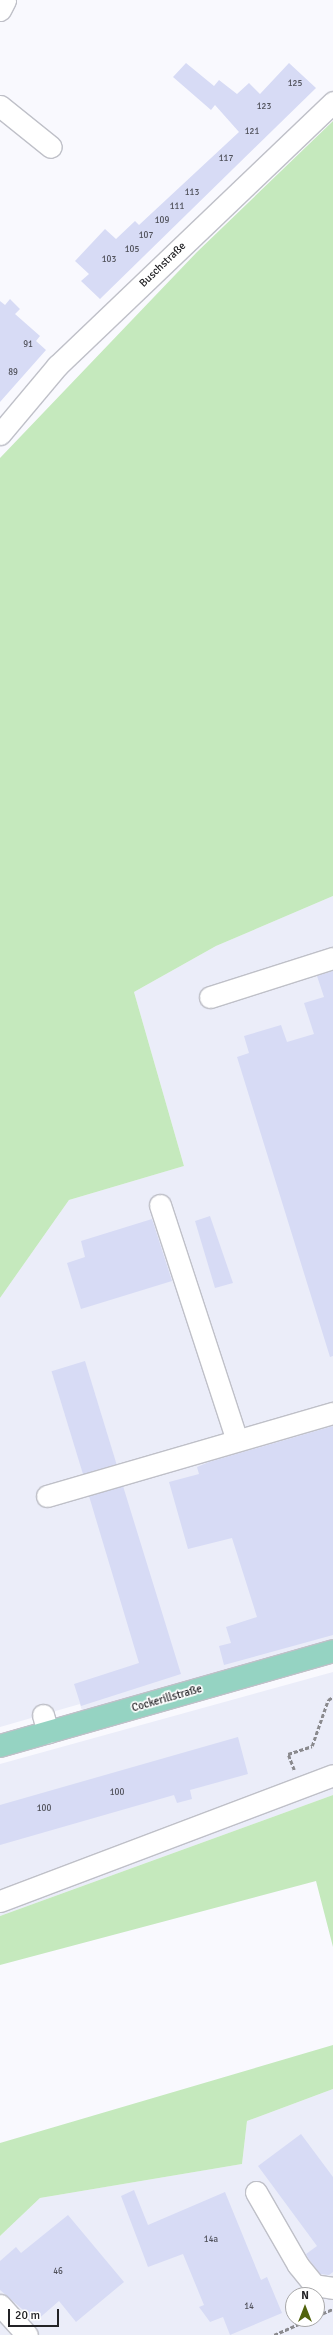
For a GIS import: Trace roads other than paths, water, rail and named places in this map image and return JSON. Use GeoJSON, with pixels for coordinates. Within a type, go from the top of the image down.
{"type":"FeatureCollection","features":[{"type":"Feature","properties":{"kind":"main road","name":"Cockerillstraße"},"geometry":{"type":"LineString","coordinates":[[0,1746],[46,1723],[333,1651]]}},
{"type":"Feature","properties":{"kind":"street"},"geometry":{"type":"LineString","coordinates":[[0,10],[5,0]]}},
{"type":"Feature","properties":{"kind":"street","name":"Buschstraße"},"geometry":{"type":"LineString","coordinates":[[0,434],[57,366],[333,102]]}},
{"type":"Feature","properties":{"kind":"street"},"geometry":{"type":"LineString","coordinates":[[0,106],[51,148]]}},
{"type":"Feature","properties":{"kind":"street"},"geometry":{"type":"LineString","coordinates":[[210,997],[333,958]]}},
{"type":"Feature","properties":{"kind":"street"},"geometry":{"type":"LineString","coordinates":[[160,1205],[237,1440]]}},
{"type":"Feature","properties":{"kind":"street"},"geometry":{"type":"LineString","coordinates":[[47,1496],[333,1413]]}},
{"type":"Feature","properties":{"kind":"street"},"geometry":{"type":"LineString","coordinates":[[0,1900],[333,1775]]}},
{"type":"Feature","properties":{"kind":"street"},"geometry":{"type":"LineString","coordinates":[[256,2192],[298,2266],[314,2285],[333,2288]]}},
{"type":"Feature","properties":{"kind":"street"},"geometry":{"type":"LineString","coordinates":[[0,2305],[27,2335]]}}]}
